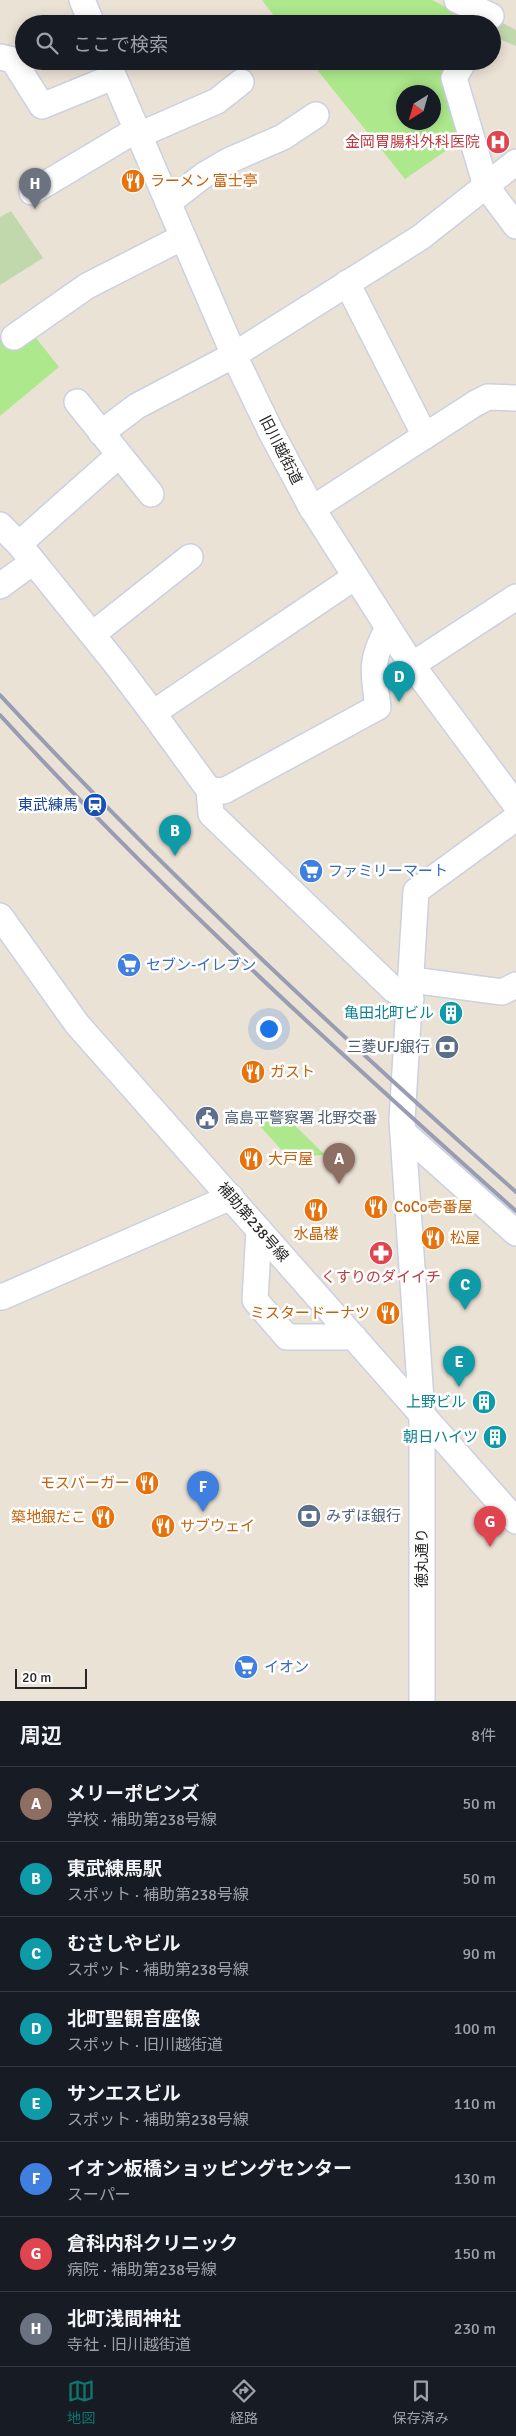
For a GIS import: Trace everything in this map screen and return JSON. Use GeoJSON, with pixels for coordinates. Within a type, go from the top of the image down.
{"type":"FeatureCollection","features":[{"type":"Feature","properties":{"kind":"street"},"geometry":{"type":"LineString","coordinates":[[82,0],[88,15]]}},
{"type":"Feature","properties":{"kind":"street"},"geometry":{"type":"LineString","coordinates":[[458,0],[492,13]]}},
{"type":"Feature","properties":{"kind":"street"},"geometry":{"type":"LineString","coordinates":[[0,57],[13,60],[15,63]]}},
{"type":"Feature","properties":{"kind":"street"},"geometry":{"type":"LineString","coordinates":[[19,70],[42,106],[108,70]]}},
{"type":"Feature","properties":{"kind":"street","name":"旧川越街道"},"geometry":{"type":"LineString","coordinates":[[110,70],[234,355],[271,432],[312,509],[412,665],[516,805]]}},
{"type":"Feature","properties":{"kind":"street"},"geometry":{"type":"LineString","coordinates":[[459,70],[454,78],[486,186],[516,226]]}},
{"type":"Feature","properties":{"kind":"street"},"geometry":{"type":"LineString","coordinates":[[32,192],[138,132],[217,101],[241,82]]}},
{"type":"Feature","properties":{"kind":"street"},"geometry":{"type":"LineString","coordinates":[[168,203],[204,175],[228,161],[283,137],[316,115]]}},
{"type":"Feature","properties":{"kind":"street"},"geometry":{"type":"LineString","coordinates":[[100,433],[137,406],[234,355],[421,237],[516,162]]}},
{"type":"Feature","properties":{"kind":"street"},"geometry":{"type":"LineString","coordinates":[[14,337],[87,286],[183,237]]}},
{"type":"Feature","properties":{"kind":"street"},"geometry":{"type":"LineString","coordinates":[[347,283],[425,436]]}},
{"type":"Feature","properties":{"kind":"street"},"geometry":{"type":"LineString","coordinates":[[312,509],[483,399],[516,398]]}},
{"type":"Feature","properties":{"kind":"street"},"geometry":{"type":"LineString","coordinates":[[77,402],[100,433],[151,494]]}},
{"type":"Feature","properties":{"kind":"street"},"geometry":{"type":"LineString","coordinates":[[0,586],[26,553],[119,455]]}},
{"type":"Feature","properties":{"kind":"street"},"geometry":{"type":"LineString","coordinates":[[0,526],[26,553],[93,634],[153,713],[209,790],[211,814],[394,990],[502,992],[516,985]]}},
{"type":"Feature","properties":{"kind":"street"},"geometry":{"type":"LineString","coordinates":[[93,634],[190,557]]}},
{"type":"Feature","properties":{"kind":"street"},"geometry":{"type":"LineString","coordinates":[[153,713],[355,577]]}},
{"type":"Feature","properties":{"kind":"street"},"geometry":{"type":"LineString","coordinates":[[412,665],[516,597]]}},
{"type":"Feature","properties":{"kind":"street"},"geometry":{"type":"LineString","coordinates":[[209,790],[224,791],[378,707],[373,671],[377,648],[388,628]]}},
{"type":"Feature","properties":{"kind":"street","name":"徳丸通り"},"geometry":{"type":"LineString","coordinates":[[422,1701],[422,1415],[402,1100],[412,989],[416,890],[516,818]]}},
{"type":"Feature","properties":{"kind":"street","name":"補助第238号線"},"geometry":{"type":"LineString","coordinates":[[0,916],[48,986],[78,1024],[516,1521]]}},
{"type":"Feature","properties":{"kind":"street"},"geometry":{"type":"LineString","coordinates":[[404,1133],[516,1232]]}},
{"type":"Feature","properties":{"kind":"street"},"geometry":{"type":"LineString","coordinates":[[1,1297],[230,1197]]}},
{"type":"Feature","properties":{"kind":"street"},"geometry":{"type":"LineString","coordinates":[[259,1230],[255,1300],[287,1337],[354,1337]]}},
{"type":"Feature","properties":{"kind":"green space"},"geometry":{"type":"Polygon","coordinates":[[[262,0],[432,0],[462,15],[273,15],[262,0]]]}},
{"type":"Feature","properties":{"kind":"green space"},"geometry":{"type":"Polygon","coordinates":[[[501,22],[516,30],[516,46],[501,40],[501,22]]]}},
{"type":"Feature","properties":{"kind":"green space"},"geometry":{"type":"Polygon","coordinates":[[[317,70],[453,70],[460,141],[405,179],[317,70]]]}},
{"type":"Feature","properties":{"kind":"green space"},"geometry":{"type":"Polygon","coordinates":[[[11,211],[43,258],[0,285],[0,217],[11,211]]]}},
{"type":"Feature","properties":{"kind":"green space"},"geometry":{"type":"Polygon","coordinates":[[[32,333],[59,367],[0,416],[0,338],[12,347],[32,333]]]}},
{"type":"Feature","properties":{"kind":"green space"},"geometry":{"type":"Polygon","coordinates":[[[275,1106],[325,1155],[288,1157],[257,1123],[275,1106]]]}},
{"type":"Feature","properties":{"kind":"railway"},"geometry":{"type":"LineString","coordinates":[[0,695],[124,825],[252,950],[516,1192]]}},
{"type":"Feature","properties":{"kind":"railway"},"geometry":{"type":"LineString","coordinates":[[0,715],[61,780],[187,907],[317,1031],[516,1211]]}},
{"type":"Feature","properties":{"kind":"place","name":"金岡胃腸科外科医院"},"geometry":{"type":"Point","coordinates":[498,142]}},
{"type":"Feature","properties":{"kind":"place","name":"ラーメン 富士亭"},"geometry":{"type":"Point","coordinates":[133,181]}},
{"type":"Feature","properties":{"kind":"place","name":"北町浅間神社"},"geometry":{"type":"Point","coordinates":[35,209]}},
{"type":"Feature","properties":{"kind":"place","name":"北町聖観音座像"},"geometry":{"type":"Point","coordinates":[399,702]}},
{"type":"Feature","properties":{"kind":"place","name":"東武練馬"},"geometry":{"type":"Point","coordinates":[95,805]}},
{"type":"Feature","properties":{"kind":"place","name":"東武練馬駅"},"geometry":{"type":"Point","coordinates":[175,856]}},
{"type":"Feature","properties":{"kind":"place","name":"ファミリーマート"},"geometry":{"type":"Point","coordinates":[311,871]}},
{"type":"Feature","properties":{"kind":"place","name":"セブン-イレブン"},"geometry":{"type":"Point","coordinates":[129,965]}},
{"type":"Feature","properties":{"kind":"place","name":"亀田北町ビル"},"geometry":{"type":"Point","coordinates":[451,1013]}},
{"type":"Feature","properties":{"kind":"place","name":"三菱UFJ銀行"},"geometry":{"type":"Point","coordinates":[447,1047]}},
{"type":"Feature","properties":{"kind":"place","name":"ガスト"},"geometry":{"type":"Point","coordinates":[253,1072]}},
{"type":"Feature","properties":{"kind":"place","name":"高島平警察署 北野交番"},"geometry":{"type":"Point","coordinates":[207,1118]}},
{"type":"Feature","properties":{"kind":"place","name":"大戸屋"},"geometry":{"type":"Point","coordinates":[251,1159]}},
{"type":"Feature","properties":{"kind":"place","name":"メリーポピンズ"},"geometry":{"type":"Point","coordinates":[339,1184]}},
{"type":"Feature","properties":{"kind":"place","name":"CoCo壱番屋"},"geometry":{"type":"Point","coordinates":[376,1207]}},
{"type":"Feature","properties":{"kind":"place","name":"水晶楼"},"geometry":{"type":"Point","coordinates":[316,1210]}},
{"type":"Feature","properties":{"kind":"place","name":"松屋"},"geometry":{"type":"Point","coordinates":[433,1238]}},
{"type":"Feature","properties":{"kind":"place","name":"くすりのダイイチ"},"geometry":{"type":"Point","coordinates":[381,1253]}},
{"type":"Feature","properties":{"kind":"place","name":"むさしやビル"},"geometry":{"type":"Point","coordinates":[465,1310]}},
{"type":"Feature","properties":{"kind":"place","name":"ミスタードーナツ"},"geometry":{"type":"Point","coordinates":[388,1313]}},
{"type":"Feature","properties":{"kind":"place","name":"サンエスビル"},"geometry":{"type":"Point","coordinates":[459,1387]}},
{"type":"Feature","properties":{"kind":"place","name":"上野ビル"},"geometry":{"type":"Point","coordinates":[484,1402]}},
{"type":"Feature","properties":{"kind":"place","name":"朝日ハイツ"},"geometry":{"type":"Point","coordinates":[495,1437]}},
{"type":"Feature","properties":{"kind":"place","name":"モスバーガー"},"geometry":{"type":"Point","coordinates":[147,1483]}},
{"type":"Feature","properties":{"kind":"place","name":"イオン板橋ショッピングセンター"},"geometry":{"type":"Point","coordinates":[203,1512]}},
{"type":"Feature","properties":{"kind":"place","name":"みずほ銀行"},"geometry":{"type":"Point","coordinates":[309,1516]}},
{"type":"Feature","properties":{"kind":"place","name":"築地銀だこ"},"geometry":{"type":"Point","coordinates":[103,1517]}},
{"type":"Feature","properties":{"kind":"place","name":"サブウェイ"},"geometry":{"type":"Point","coordinates":[163,1526]}},
{"type":"Feature","properties":{"kind":"place","name":"倉科内科クリニック"},"geometry":{"type":"Point","coordinates":[490,1547]}},
{"type":"Feature","properties":{"kind":"place","name":"イオン"},"geometry":{"type":"Point","coordinates":[246,1667]}}]}
